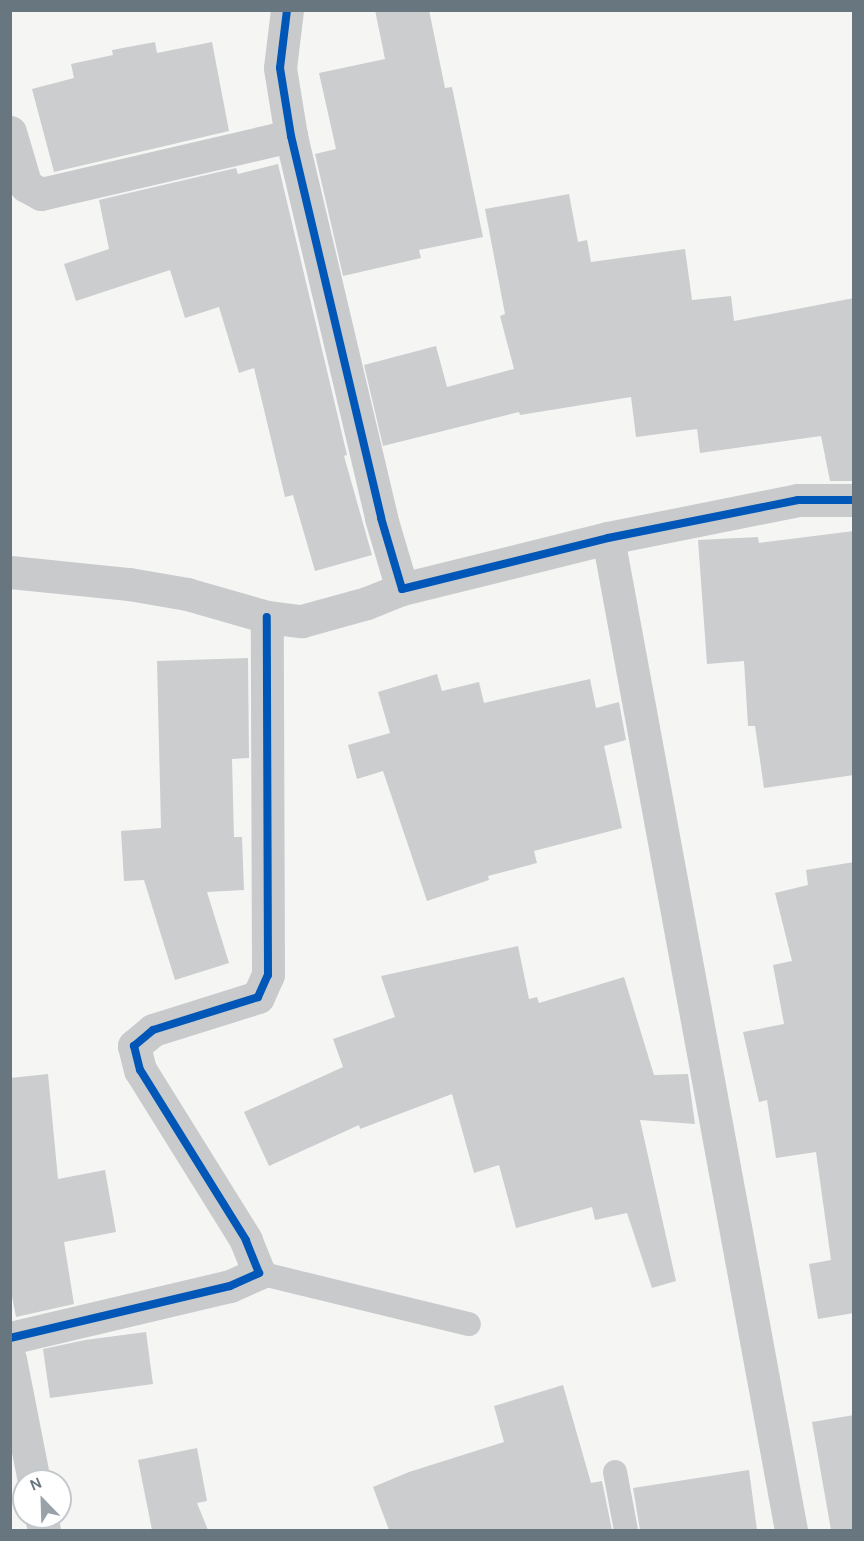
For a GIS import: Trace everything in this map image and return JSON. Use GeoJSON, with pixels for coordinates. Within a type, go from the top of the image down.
{"type":"FeatureCollection","features":[{"type":"Feature","properties":{"kind":"street"},"geometry":{"type":"LineString","coordinates":[[287,10],[280,68],[291,136],[381,518],[402,589]]}},
{"type":"Feature","properties":{"kind":"street"},"geometry":{"type":"LineString","coordinates":[[10,132],[26,186],[41,194],[291,136]]}},
{"type":"Feature","properties":{"kind":"street"},"geometry":{"type":"LineString","coordinates":[[10,572],[129,584],[187,594],[267,617],[302,621],[367,603],[402,589],[608,538],[798,500],[854,500]]}},
{"type":"Feature","properties":{"kind":"street"},"geometry":{"type":"LineString","coordinates":[[608,538],[790,1530]]}},
{"type":"Feature","properties":{"kind":"street"},"geometry":{"type":"LineString","coordinates":[[10,1338],[248,1279],[258,1265],[246,1240],[140,1070],[134,1046],[153,1030],[258,997],[268,975],[267,617]]}},
{"type":"Feature","properties":{"kind":"street"},"geometry":{"type":"LineString","coordinates":[[10,1359],[32,1469]]}},
{"type":"Feature","properties":{"kind":"lane"},"geometry":{"type":"LineString","coordinates":[[248,1279],[469,1324]]}},
{"type":"Feature","properties":{"kind":"lane"},"geometry":{"type":"LineString","coordinates":[[615,1472],[626,1530]]}},
{"type":"Feature","properties":{"kind":"building"},"geometry":{"type":"Polygon","coordinates":[[[375,10],[429,10],[445,88],[452,87],[483,237],[419,250],[421,258],[343,276],[315,154],[336,149],[319,73],[385,59],[375,10]]]}},
{"type":"Feature","properties":{"kind":"building"},"geometry":{"type":"Polygon","coordinates":[[[155,42],[157,53],[212,42],[229,131],[54,172],[32,89],[74,78],[71,64],[113,55],[112,50],[155,42]]]}},
{"type":"Feature","properties":{"kind":"building"},"geometry":{"type":"Polygon","coordinates":[[[278,164],[347,455],[344,456],[372,555],[315,571],[293,495],[285,497],[254,368],[239,373],[219,307],[185,318],[170,270],[76,301],[64,264],[109,249],[99,200],[236,168],[238,174],[278,164]]]}},
{"type":"Feature","properties":{"kind":"building"},"geometry":{"type":"Polygon","coordinates":[[[569,194],[578,242],[587,240],[591,262],[685,249],[692,300],[731,296],[734,321],[854,298],[854,481],[830,481],[821,436],[700,453],[697,429],[636,437],[631,397],[520,415],[519,412],[383,446],[364,365],[436,346],[447,387],[514,369],[500,316],[505,314],[485,209],[569,194]]]}},
{"type":"Feature","properties":{"kind":"building"},"geometry":{"type":"Polygon","coordinates":[[[854,531],[854,775],[764,788],[755,726],[748,726],[744,661],[707,664],[698,540],[758,537],[759,543],[854,531]]]}},
{"type":"Feature","properties":{"kind":"building"},"geometry":{"type":"Polygon","coordinates":[[[248,658],[249,758],[232,759],[234,837],[242,837],[244,890],[207,892],[229,963],[175,980],[144,880],[124,881],[121,831],[161,828],[157,661],[248,658]]]}},
{"type":"Feature","properties":{"kind":"building"},"geometry":{"type":"Polygon","coordinates":[[[437,674],[442,691],[479,682],[484,703],[590,679],[596,708],[619,702],[626,740],[604,746],[622,828],[534,851],[537,863],[488,876],[489,880],[427,901],[383,771],[357,779],[348,745],[390,733],[378,692],[437,674]]]}},
{"type":"Feature","properties":{"kind":"building"},"geometry":{"type":"Polygon","coordinates":[[[854,862],[854,1313],[818,1319],[809,1264],[831,1260],[816,1152],[776,1158],[767,1100],[759,1102],[743,1032],[784,1024],[773,965],[792,961],[775,893],[808,885],[806,870],[854,862]]]}},
{"type":"Feature","properties":{"kind":"building"},"geometry":{"type":"Polygon","coordinates":[[[518,946],[529,999],[537,997],[539,1003],[624,977],[654,1075],[688,1074],[695,1124],[640,1120],[676,1281],[652,1288],[627,1213],[595,1220],[592,1207],[516,1228],[499,1165],[474,1173],[452,1094],[360,1129],[359,1125],[269,1166],[244,1112],[343,1067],[333,1039],[395,1017],[381,976],[518,946]]]}},
{"type":"Feature","properties":{"kind":"building"},"geometry":{"type":"Polygon","coordinates":[[[48,1074],[58,1179],[105,1170],[116,1232],[64,1242],[74,1304],[16,1317],[10,1286],[10,1078],[48,1074]]]}},
{"type":"Feature","properties":{"kind":"building"},"geometry":{"type":"Polygon","coordinates":[[[146,1332],[153,1384],[50,1398],[43,1349],[85,1340],[146,1332]]]}},
{"type":"Feature","properties":{"kind":"building"},"geometry":{"type":"Polygon","coordinates":[[[563,1385],[591,1483],[602,1481],[612,1530],[389,1530],[373,1487],[409,1472],[504,1442],[494,1406],[563,1385]]]}},
{"type":"Feature","properties":{"kind":"building"},"geometry":{"type":"Polygon","coordinates":[[[854,1415],[854,1530],[831,1530],[812,1422],[854,1415]]]}},
{"type":"Feature","properties":{"kind":"building"},"geometry":{"type":"Polygon","coordinates":[[[197,1448],[207,1501],[197,1503],[208,1530],[152,1530],[138,1460],[197,1448]]]}},
{"type":"Feature","properties":{"kind":"building"},"geometry":{"type":"Polygon","coordinates":[[[749,1470],[757,1530],[640,1530],[633,1488],[749,1470]]]}},
{"type":"Feature","properties":{"kind":"cycle path"},"geometry":{"type":"LineString","coordinates":[[287,10],[280,68],[291,136],[381,518],[402,589],[608,538],[798,500],[854,500]]}},
{"type":"Feature","properties":{"kind":"cycle path"},"geometry":{"type":"LineString","coordinates":[[10,1338],[230,1286],[259,1273],[246,1240],[140,1070],[134,1046],[153,1030],[258,997],[268,975],[267,617]]}}]}
